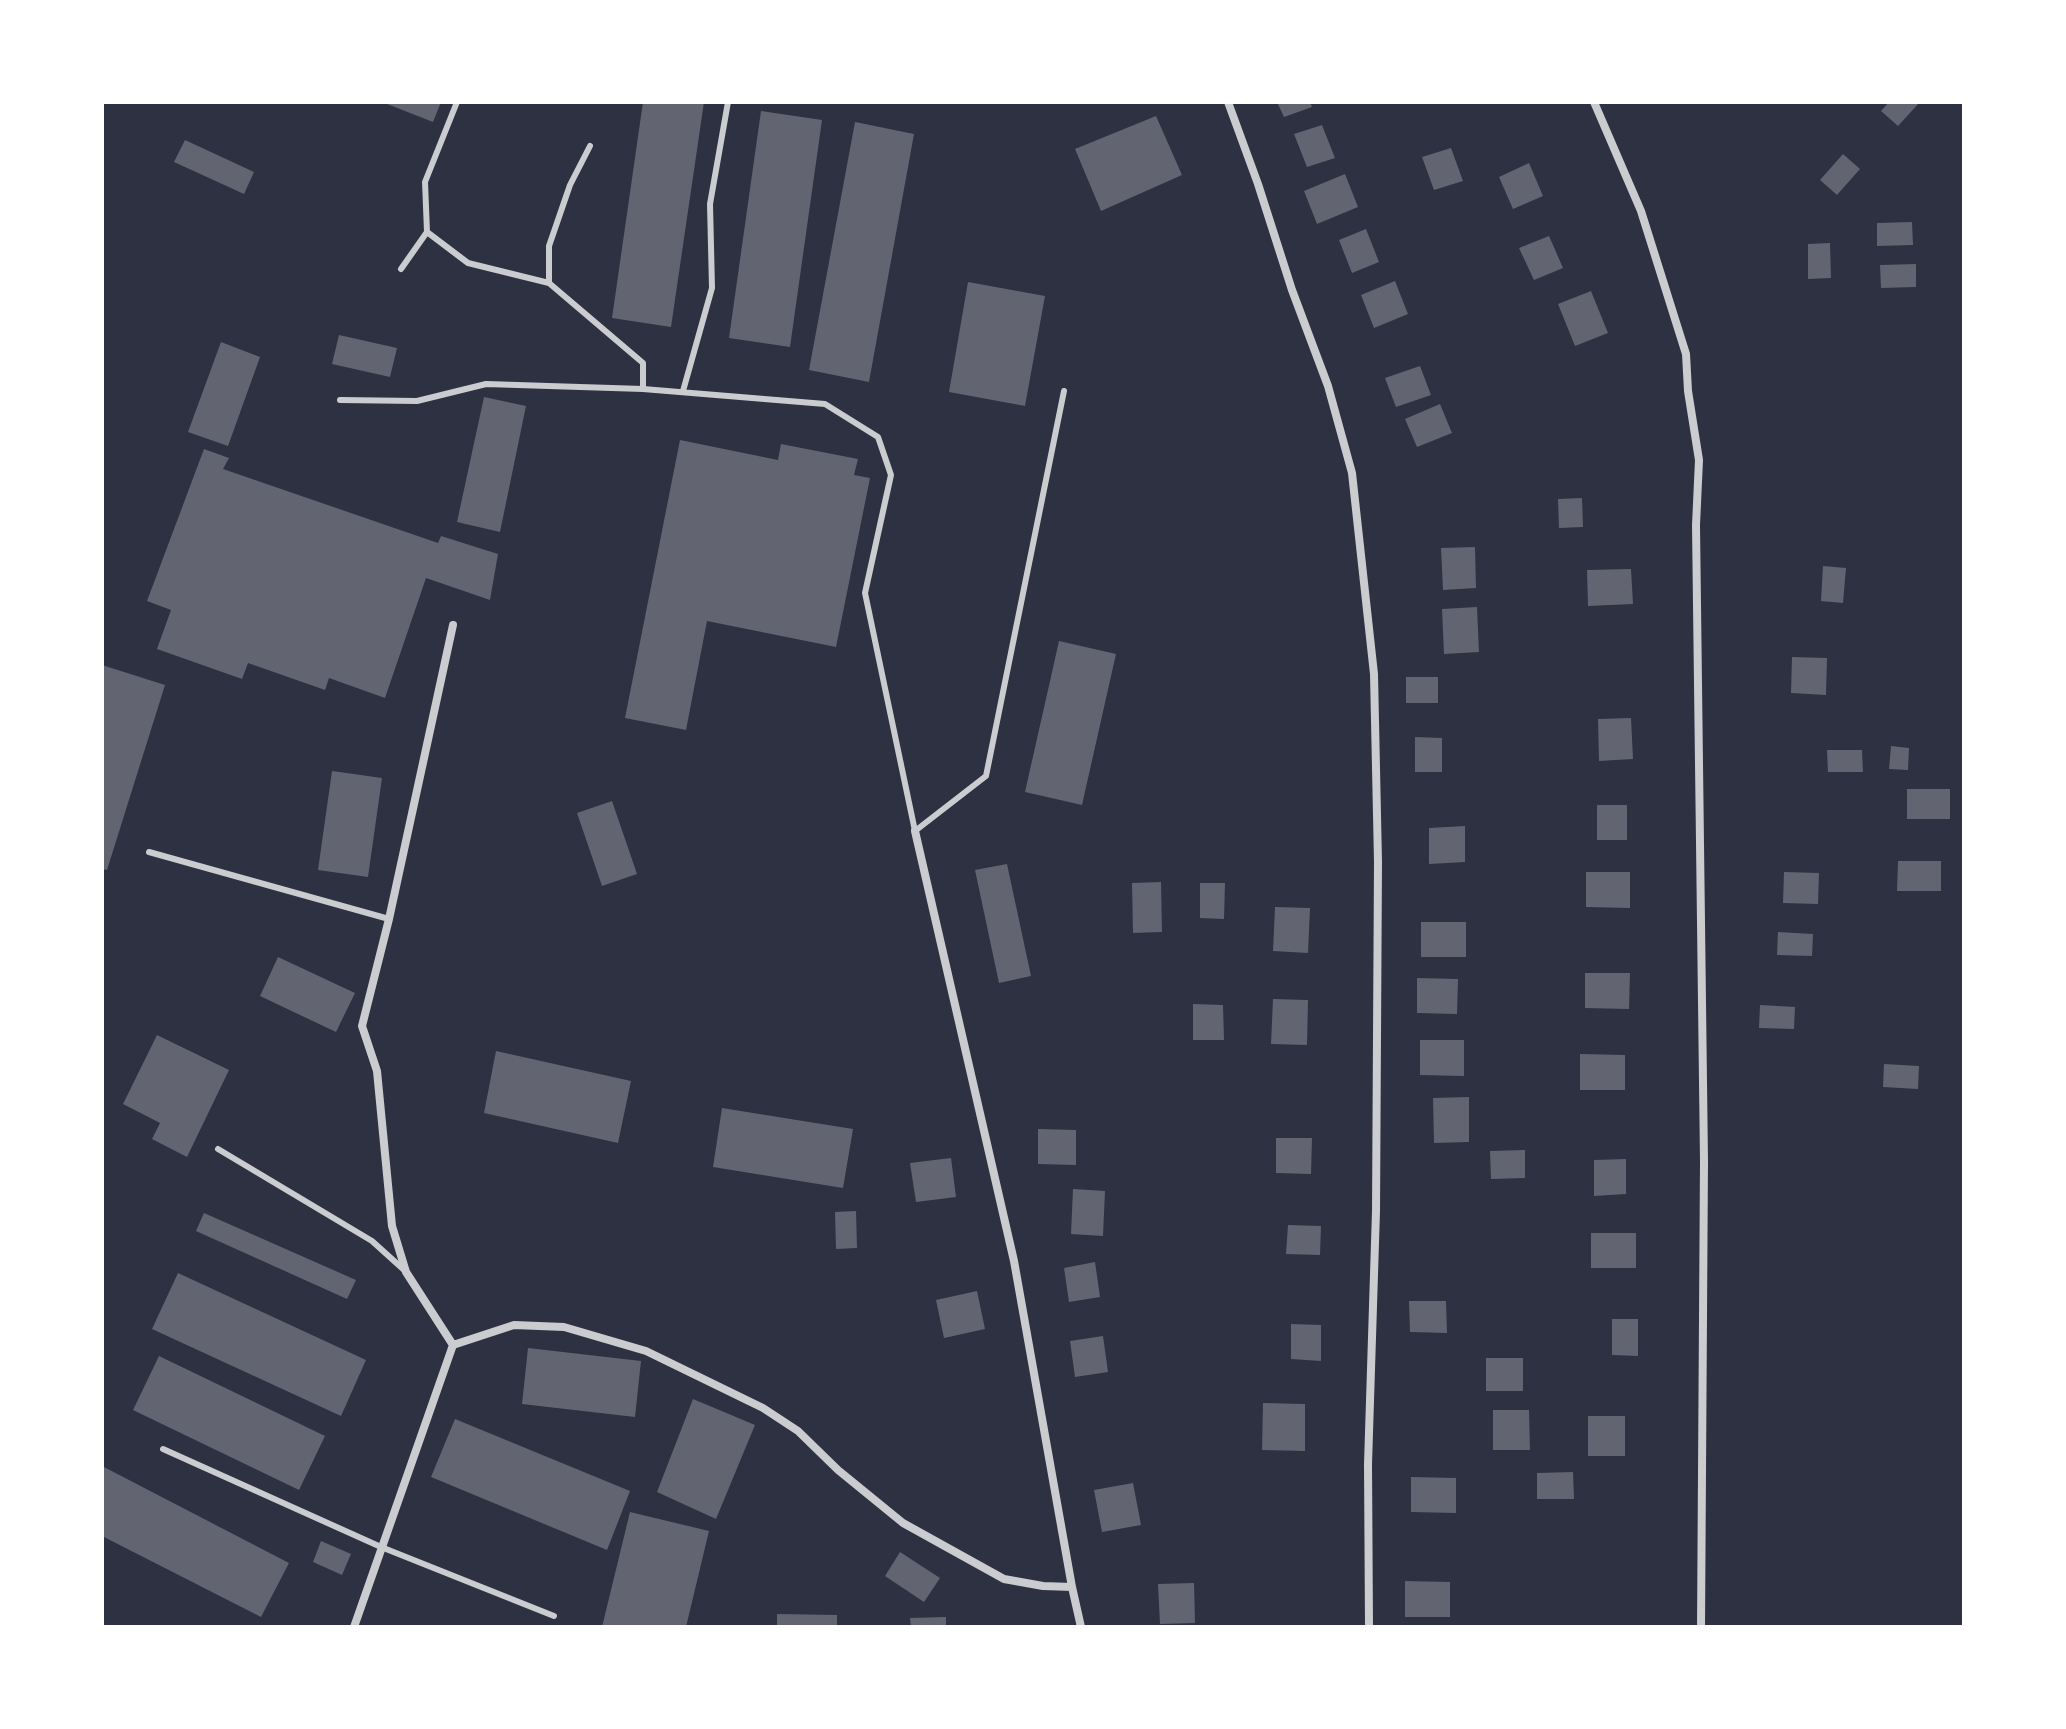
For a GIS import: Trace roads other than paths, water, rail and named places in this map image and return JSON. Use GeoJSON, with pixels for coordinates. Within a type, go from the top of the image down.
{"type":"FeatureCollection","features":[{"type":"Feature","properties":{"kind":"street"},"geometry":{"type":"LineString","coordinates":[[1228,102],[1328,386],[1352,473],[1374,674],[1378,862],[1376,1211],[1368,1464],[1369,1627]]}},
{"type":"Feature","properties":{"kind":"street"},"geometry":{"type":"LineString","coordinates":[[1594,102],[1641,211],[1686,354],[1688,391],[1699,460],[1696,525],[1704,1161],[1701,1627]]}},
{"type":"Feature","properties":{"kind":"street"},"geometry":{"type":"LineString","coordinates":[[453,625],[389,919],[362,1026],[377,1071],[392,1226],[406,1272],[453,1345]]}},
{"type":"Feature","properties":{"kind":"street"},"geometry":{"type":"LineString","coordinates":[[915,831],[1014,1261],[1081,1627]]}},
{"type":"Feature","properties":{"kind":"street"},"geometry":{"type":"LineString","coordinates":[[453,1345],[514,1325],[564,1327],[646,1351],[763,1408],[798,1431],[838,1470],[903,1523],[1004,1579],[1072,1587]]}},
{"type":"Feature","properties":{"kind":"street"},"geometry":{"type":"LineString","coordinates":[[354,1627],[453,1345]]}},
{"type":"Feature","properties":{"kind":"lane"},"geometry":{"type":"LineString","coordinates":[[401,269],[427,232],[425,182],[457,102]]}},
{"type":"Feature","properties":{"kind":"lane"},"geometry":{"type":"LineString","coordinates":[[683,391],[712,288],[710,204],[728,102]]}},
{"type":"Feature","properties":{"kind":"lane"},"geometry":{"type":"LineString","coordinates":[[549,283],[549,246],[570,185],[590,146]]}},
{"type":"Feature","properties":{"kind":"lane"},"geometry":{"type":"LineString","coordinates":[[427,232],[468,263],[549,283],[643,363],[643,389]]}},
{"type":"Feature","properties":{"kind":"lane"},"geometry":{"type":"LineString","coordinates":[[340,400],[417,401],[486,384],[683,391],[825,404],[878,437],[891,475],[865,593],[915,831],[986,776],[1064,391]]}},
{"type":"Feature","properties":{"kind":"lane"},"geometry":{"type":"LineString","coordinates":[[149,852],[389,919]]}},
{"type":"Feature","properties":{"kind":"lane"},"geometry":{"type":"LineString","coordinates":[[218,1149],[372,1241],[406,1272]]}},
{"type":"Feature","properties":{"kind":"lane"},"geometry":{"type":"LineString","coordinates":[[163,1449],[381,1547],[554,1616]]}}]}
